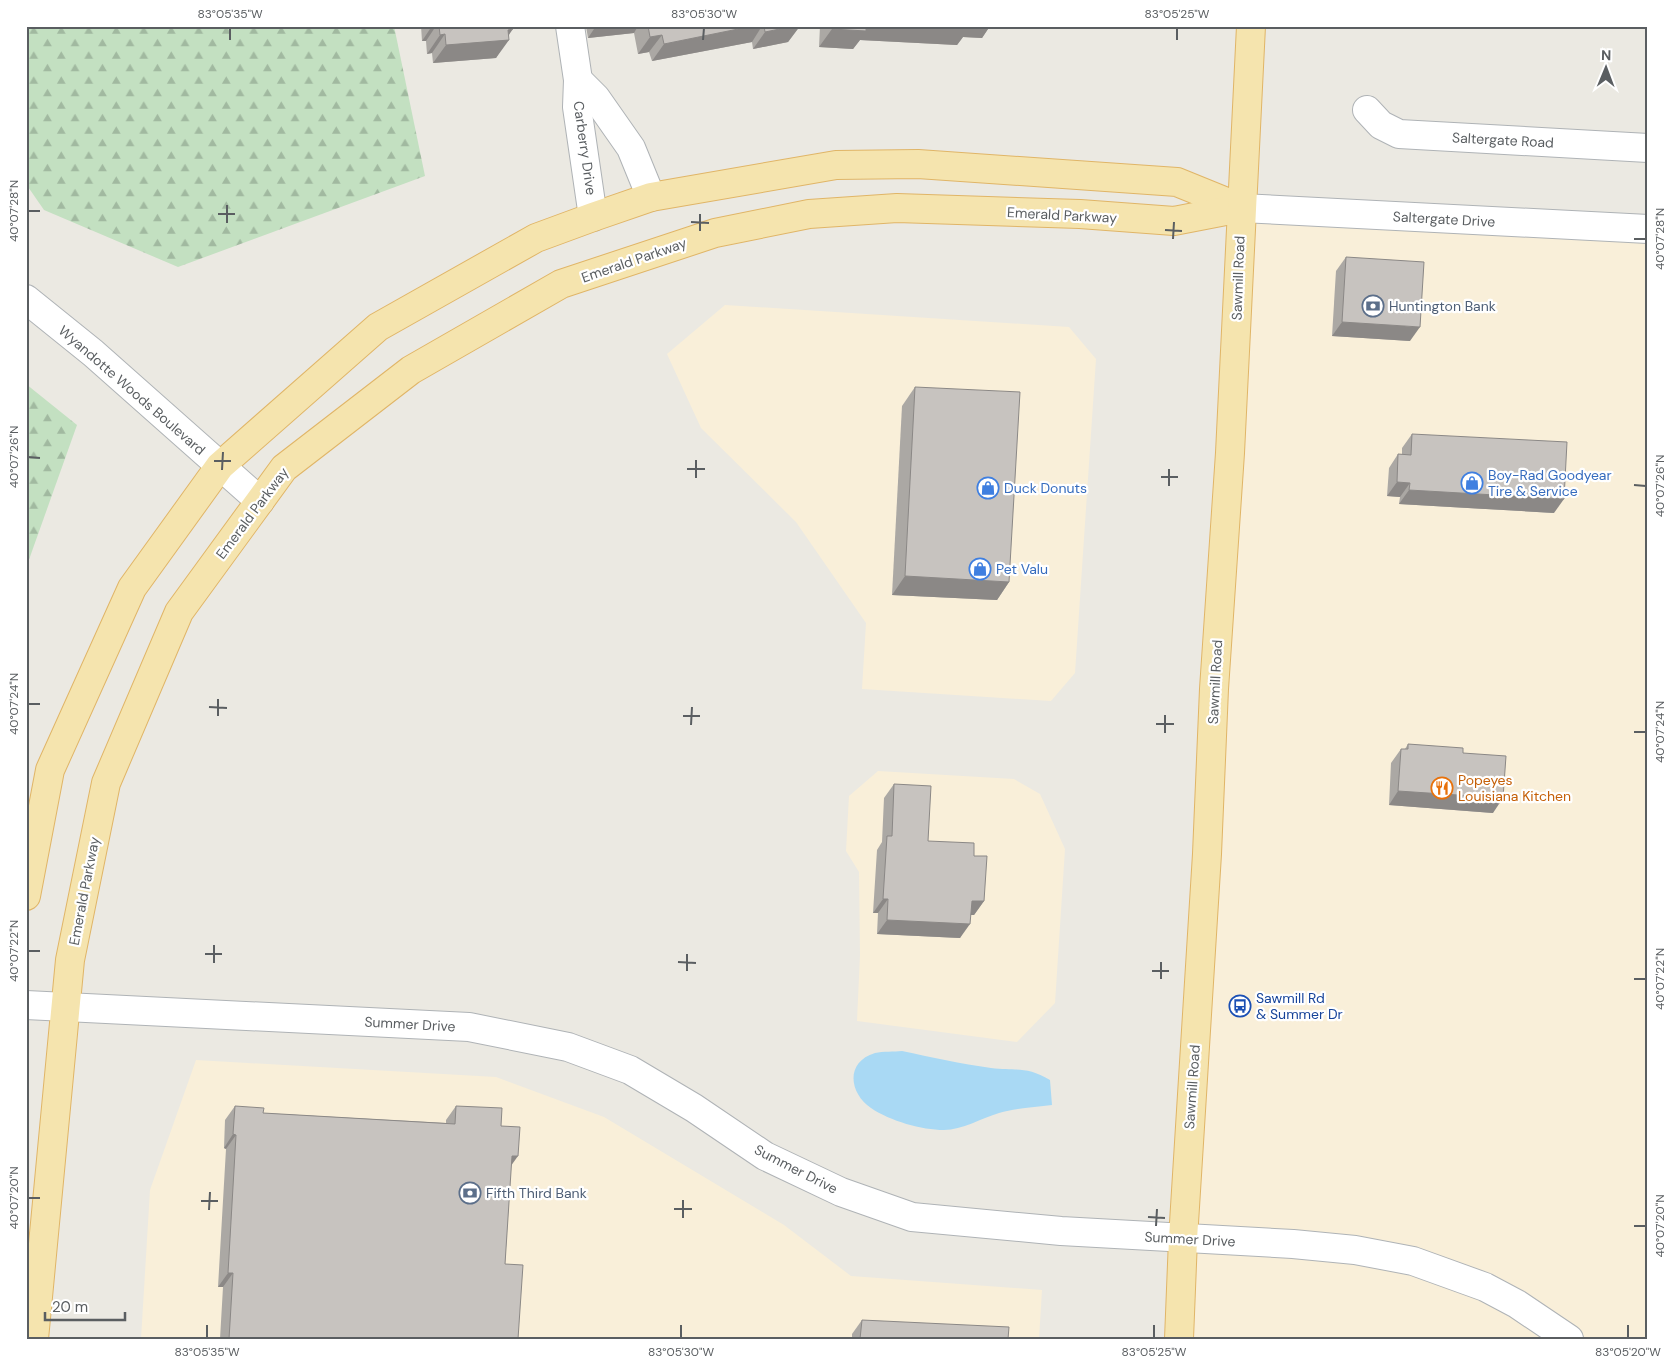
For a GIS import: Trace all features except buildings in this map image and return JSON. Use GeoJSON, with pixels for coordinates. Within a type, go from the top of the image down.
{"type":"FeatureCollection","features":[{"type":"Feature","properties":{"kind":"main road","name":"Sawmill Road"},"geometry":{"type":"LineString","coordinates":[[1179,1339],[1182,1239],[1207,863],[1214,689],[1238,293],[1251,26]]}},
{"type":"Feature","properties":{"kind":"main road"},"geometry":{"type":"LineString","coordinates":[[26,896],[50,770],[132,588],[220,466],[378,327],[536,238],[593,217],[651,197],[719,183],[836,165],[918,164],[1178,182],[1241,208]]}},
{"type":"Feature","properties":{"kind":"main road","name":"Emerald Parkway"},"geometry":{"type":"LineString","coordinates":[[34,1339],[70,960],[106,782],[179,612],[284,468],[411,370],[561,284],[715,233],[809,214],[897,208],[1080,214],[1174,221],[1241,208]]}},
{"type":"Feature","properties":{"kind":"street","name":"Carberry Drive"},"geometry":{"type":"LineString","coordinates":[[570,26],[578,80],[577,107],[593,217]]}},
{"type":"Feature","properties":{"kind":"street","name":"Carberry Drive"},"geometry":{"type":"LineString","coordinates":[[578,80],[596,98],[631,148],[651,197]]}},
{"type":"Feature","properties":{"kind":"street","name":"Saltergate Road"},"geometry":{"type":"LineString","coordinates":[[1367,110],[1381,125],[1399,134],[1648,148]]}},
{"type":"Feature","properties":{"kind":"street","name":"Saltergate Drive"},"geometry":{"type":"LineString","coordinates":[[1241,208],[1648,229]]}},
{"type":"Feature","properties":{"kind":"street","name":"Wyandotte Woods Boulevard"},"geometry":{"type":"LineString","coordinates":[[26,299],[93,353],[260,501]]}},
{"type":"Feature","properties":{"kind":"street","name":"Summer Drive"},"geometry":{"type":"LineString","coordinates":[[26,1005],[470,1027],[568,1047],[630,1070],[694,1108],[764,1156],[841,1192],[912,1217],[1061,1231],[1292,1244],[1355,1250],[1413,1261],[1485,1287],[1517,1304],[1569,1339]]}},
{"type":"Feature","properties":{"kind":"shaded area"},"geometry":{"type":"Polygon","coordinates":[[[1241,208],[1648,229],[1648,1339],[1179,1339],[1241,208]]]}},
{"type":"Feature","properties":{"kind":"shaded area"},"geometry":{"type":"Polygon","coordinates":[[[725,305],[1069,327],[1096,359],[1075,673],[1051,701],[862,689],[866,623],[796,522],[701,428],[667,354],[725,305]]]}},
{"type":"Feature","properties":{"kind":"shaded area"},"geometry":{"type":"Polygon","coordinates":[[[878,771],[1014,779],[1040,794],[1065,849],[1055,1003],[1017,1042],[857,1021],[860,955],[859,872],[846,851],[849,796],[878,771]]]}},
{"type":"Feature","properties":{"kind":"shaded area"},"geometry":{"type":"Polygon","coordinates":[[[196,1060],[496,1077],[604,1117],[784,1225],[851,1276],[1042,1290],[1039,1339],[141,1339],[150,1190],[196,1060]]]}},
{"type":"Feature","properties":{"kind":"green space"},"geometry":{"type":"Polygon","coordinates":[[[26,26],[394,26],[425,176],[178,267],[44,210],[26,184],[26,26]]]}},
{"type":"Feature","properties":{"kind":"green space"},"geometry":{"type":"Polygon","coordinates":[[[26,384],[77,425],[26,568],[26,384]]]}},
{"type":"Feature","properties":{"kind":"water"},"geometry":{"type":"Polygon","coordinates":[[[902,1051],[980,1066],[1035,1073],[1050,1080],[1052,1105],[1005,1111],[965,1126],[944,1130],[897,1121],[879,1113],[864,1102],[858,1094],[854,1078],[855,1070],[865,1057],[878,1052],[902,1051]]]}},
{"type":"Feature","properties":{"kind":"place","name":"Huntington Bank"},"geometry":{"type":"Point","coordinates":[1373,306]}},
{"type":"Feature","properties":{"kind":"place","name":"Boy-Rad Goodyear Tire & Service"},"geometry":{"type":"Point","coordinates":[1472,483]}},
{"type":"Feature","properties":{"kind":"place","name":"Duck Donuts"},"geometry":{"type":"Point","coordinates":[988,488]}},
{"type":"Feature","properties":{"kind":"place","name":"Pet Valu"},"geometry":{"type":"Point","coordinates":[980,569]}},
{"type":"Feature","properties":{"kind":"place","name":"Popeyes Louisiana Kitchen"},"geometry":{"type":"Point","coordinates":[1442,788]}},
{"type":"Feature","properties":{"kind":"place","name":"Sawmill Rd & Summer Dr"},"geometry":{"type":"Point","coordinates":[1240,1006]}},
{"type":"Feature","properties":{"kind":"place","name":"Fifth Third Bank"},"geometry":{"type":"Point","coordinates":[470,1193]}}]}
